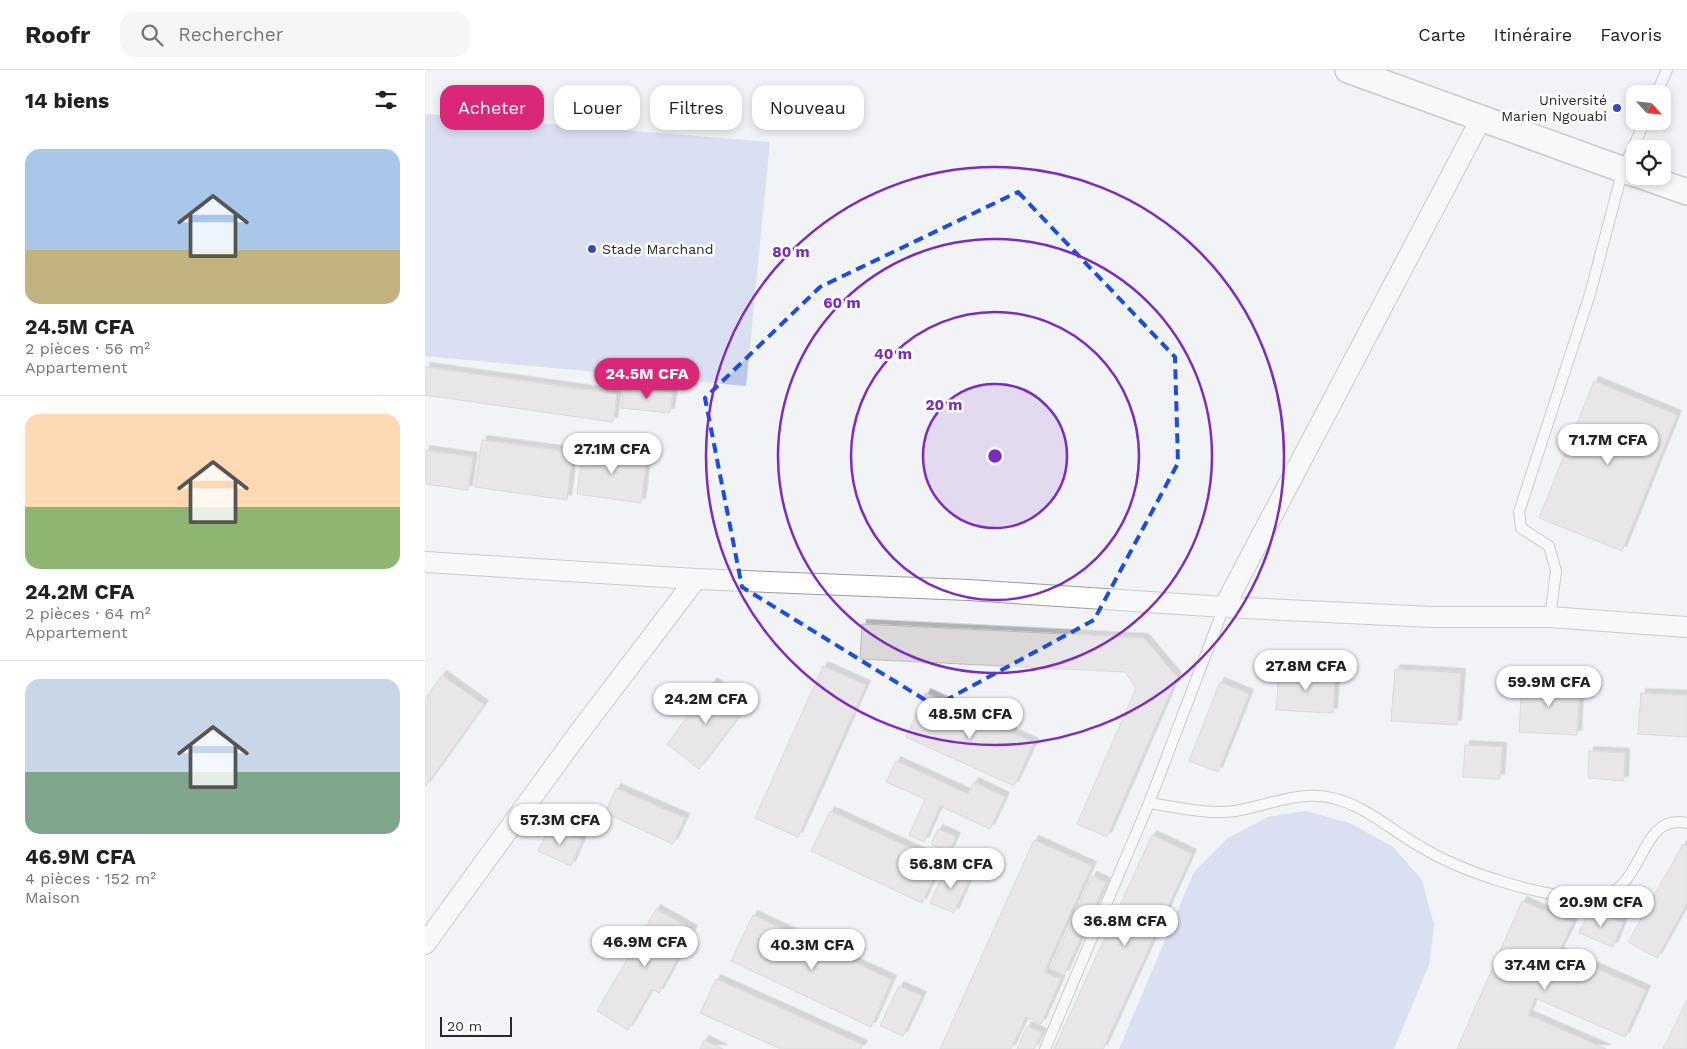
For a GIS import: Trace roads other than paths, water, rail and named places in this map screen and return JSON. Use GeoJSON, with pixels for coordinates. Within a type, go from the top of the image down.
{"type":"FeatureCollection","features":[{"type":"Feature","properties":{"kind":"street"},"geometry":{"type":"LineString","coordinates":[[1348,70],[1626,170]]}},
{"type":"Feature","properties":{"kind":"street"},"geometry":{"type":"LineString","coordinates":[[1223,607],[1481,119]]}},
{"type":"Feature","properties":{"kind":"street"},"geometry":{"type":"LineString","coordinates":[[1667,185],[1687,192]]}},
{"type":"Feature","properties":{"kind":"street"},"geometry":{"type":"LineString","coordinates":[[425,562],[696,579],[892,586],[1223,607],[1431,617],[1550,617],[1687,627]]}},
{"type":"Feature","properties":{"kind":"street"},"geometry":{"type":"LineString","coordinates":[[425,944],[578,734],[696,579]]}},
{"type":"Feature","properties":{"kind":"lane"},"geometry":{"type":"LineString","coordinates":[[1660,85],[1667,70]]}},
{"type":"Feature","properties":{"kind":"lane"},"geometry":{"type":"LineString","coordinates":[[1550,617],[1556,571],[1549,546],[1521,528],[1519,512],[1590,294],[1630,185]]}},
{"type":"Feature","properties":{"kind":"lane"},"geometry":{"type":"LineString","coordinates":[[1045,1049],[1149,803],[1223,607]]}},
{"type":"Feature","properties":{"kind":"lane"},"geometry":{"type":"LineString","coordinates":[[1149,803],[1209,811],[1235,811],[1305,796],[1332,798],[1363,810],[1421,847],[1477,874],[1545,892],[1589,899],[1603,897],[1624,884],[1633,874],[1653,833],[1663,824],[1676,820],[1687,823]]}},
{"type":"Feature","properties":{"kind":"place","name":"Université Marien Ngouabi"},"geometry":{"type":"Point","coordinates":[1617,108]}},
{"type":"Feature","properties":{"kind":"place","name":"Stade Marchand"},"geometry":{"type":"Point","coordinates":[592,249]}}]}
